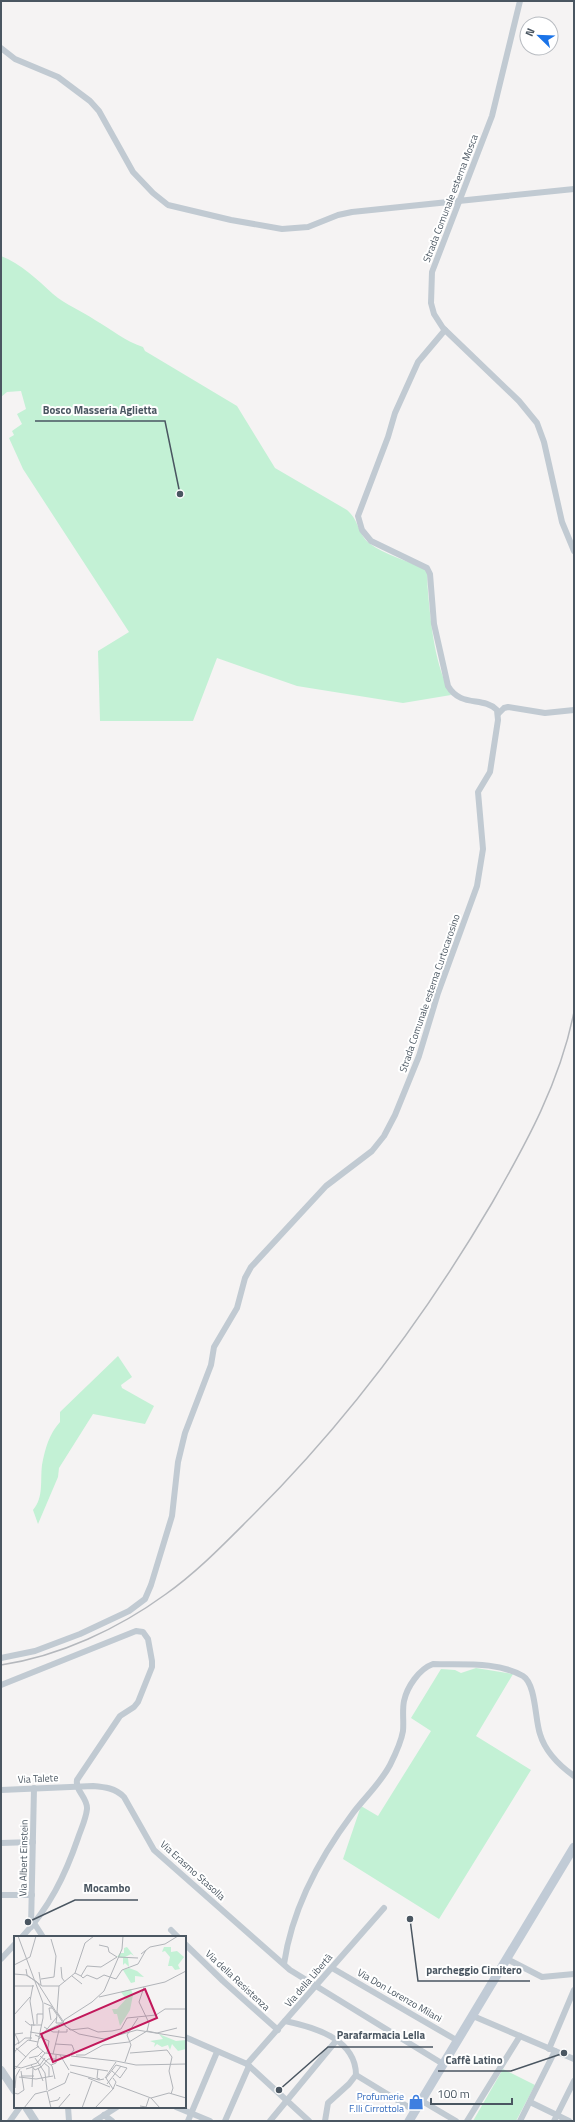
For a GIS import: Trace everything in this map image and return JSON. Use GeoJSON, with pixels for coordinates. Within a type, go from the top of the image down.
{"type":"FeatureCollection","features":[{"type":"Feature","properties":{"kind":"main road"},"geometry":{"type":"LineString","coordinates":[[409,2121],[574,1847]]}},
{"type":"Feature","properties":{"kind":"street","name":"Strada Comunale esterna Mosca"},"geometry":{"type":"LineString","coordinates":[[520,1],[492,116],[436,261],[431,283],[431,302],[434,314],[445,330],[520,401],[537,423],[547,453],[562,522],[574,551]]}},
{"type":"Feature","properties":{"kind":"street"},"geometry":{"type":"LineString","coordinates":[[1,48],[16,59],[58,78],[90,101],[99,111],[133,172],[156,197],[172,207],[252,224],[292,229],[308,227],[344,213],[574,189]]}},
{"type":"Feature","properties":{"kind":"street"},"geometry":{"type":"LineString","coordinates":[[445,330],[418,362],[395,413],[388,437],[358,516],[362,530],[371,541],[427,568],[430,574],[434,624],[448,686],[456,696],[494,707],[498,714],[504,708],[508,707],[545,713],[574,710]]}},
{"type":"Feature","properties":{"kind":"street","name":"Strada Comunale esterna Curtocarosino"},"geometry":{"type":"LineString","coordinates":[[1,1658],[35,1651],[85,1632],[129,1611],[145,1600],[172,1516],[178,1462],[185,1433],[211,1365],[214,1347],[240,1301],[245,1278],[251,1267],[326,1186],[372,1151],[384,1136],[395,1115],[419,1056],[438,993],[481,872],[483,841],[478,792],[490,772],[498,714]]}},
{"type":"Feature","properties":{"kind":"street"},"geometry":{"type":"LineString","coordinates":[[1,1686],[136,1631],[140,1630],[146,1635],[150,1647],[152,1667],[138,1702],[116,1722],[80,1776],[77,1786],[87,1806],[85,1818],[63,1880],[54,1896],[23,1936]]}},
{"type":"Feature","properties":{"kind":"street"},"geometry":{"type":"LineString","coordinates":[[443,2064],[300,1978],[284,1964],[292,1930],[309,1885],[335,1838],[386,1772],[402,1732],[404,1701],[408,1690],[427,1666],[433,1664],[476,1665],[510,1670],[525,1677],[531,1687],[540,1734],[543,1741],[559,1764],[574,1776]]}},
{"type":"Feature","properties":{"kind":"street","name":"Via Talete"},"geometry":{"type":"LineString","coordinates":[[1,1790],[77,1786]]}},
{"type":"Feature","properties":{"kind":"street","name":"Via Erasmo Stasolla"},"geometry":{"type":"LineString","coordinates":[[77,1786],[105,1787],[119,1792],[124,1797],[154,1850],[284,1964]]}},
{"type":"Feature","properties":{"kind":"street","name":"Via Albert Einstein"},"geometry":{"type":"LineString","coordinates":[[32,1925],[34,1788]]}},
{"type":"Feature","properties":{"kind":"street"},"geometry":{"type":"LineString","coordinates":[[1,1843],[33,1842]]}},
{"type":"Feature","properties":{"kind":"street"},"geometry":{"type":"LineString","coordinates":[[1,1895],[32,1895]]}},
{"type":"Feature","properties":{"kind":"street","name":"Via della Libertà"},"geometry":{"type":"LineString","coordinates":[[226,2121],[248,2065],[384,1908]]}},
{"type":"Feature","properties":{"kind":"street"},"geometry":{"type":"LineString","coordinates":[[32,1925],[42,1936]]}},
{"type":"Feature","properties":{"kind":"street"},"geometry":{"type":"LineString","coordinates":[[171,1930],[177,1936]]}},
{"type":"Feature","properties":{"kind":"street"},"geometry":{"type":"LineString","coordinates":[[1,1959],[14,1945]]}},
{"type":"Feature","properties":{"kind":"street","name":"Via della Resistenza"},"geometry":{"type":"LineString","coordinates":[[186,1945],[223,1981],[278,2030]]}},
{"type":"Feature","properties":{"kind":"street"},"geometry":{"type":"LineString","coordinates":[[507,1959],[542,1977],[574,1974]]}},
{"type":"Feature","properties":{"kind":"street","name":"Via Don Lorenzo Milani"},"geometry":{"type":"LineString","coordinates":[[332,1968],[458,2040]]}},
{"type":"Feature","properties":{"kind":"street"},"geometry":{"type":"LineString","coordinates":[[520,2121],[530,2102],[552,2050],[574,1990]]}},
{"type":"Feature","properties":{"kind":"street"},"geometry":{"type":"LineString","coordinates":[[473,2016],[574,2060]]}},
{"type":"Feature","properties":{"kind":"street"},"geometry":{"type":"LineString","coordinates":[[285,2022],[315,2028],[336,2041],[351,2053],[356,2075],[415,2111]]}},
{"type":"Feature","properties":{"kind":"street"},"geometry":{"type":"LineString","coordinates":[[467,2121],[520,2036]]}},
{"type":"Feature","properties":{"kind":"street"},"geometry":{"type":"LineString","coordinates":[[186,2038],[248,2065],[309,2121]]}},
{"type":"Feature","properties":{"kind":"street"},"geometry":{"type":"LineString","coordinates":[[270,2121],[336,2041]]}},
{"type":"Feature","properties":{"kind":"street"},"geometry":{"type":"LineString","coordinates":[[188,2121],[218,2052]]}},
{"type":"Feature","properties":{"kind":"street"},"geometry":{"type":"LineString","coordinates":[[1,2070],[14,2090]]}},
{"type":"Feature","properties":{"kind":"street"},"geometry":{"type":"LineString","coordinates":[[326,2121],[328,2103],[356,2075]]}},
{"type":"Feature","properties":{"kind":"street"},"geometry":{"type":"LineString","coordinates":[[556,2118],[574,2081]]}},
{"type":"Feature","properties":{"kind":"street"},"geometry":{"type":"LineString","coordinates":[[422,2101],[456,2121]]}},
{"type":"Feature","properties":{"kind":"street"},"geometry":{"type":"LineString","coordinates":[[530,2102],[556,2118],[569,2121]]}},
{"type":"Feature","properties":{"kind":"street"},"geometry":{"type":"LineString","coordinates":[[10,2121],[19,2108]]}},
{"type":"Feature","properties":{"kind":"street"},"geometry":{"type":"LineString","coordinates":[[27,2108],[35,2121]]}},
{"type":"Feature","properties":{"kind":"street"},"geometry":{"type":"LineString","coordinates":[[68,2108],[70,2121]]}},
{"type":"Feature","properties":{"kind":"street"},"geometry":{"type":"LineString","coordinates":[[95,2121],[115,2108]]}},
{"type":"Feature","properties":{"kind":"street"},"geometry":{"type":"LineString","coordinates":[[179,2108],[210,2121]]}},
{"type":"Feature","properties":{"kind":"street"},"geometry":{"type":"LineString","coordinates":[[104,2115],[112,2121]]}},
{"type":"Feature","properties":{"kind":"green space"},"geometry":{"type":"Polygon","coordinates":[[[1,256],[22,268],[63,301],[136,345],[143,347],[145,351],[237,406],[275,468],[347,510],[354,518],[365,539],[369,543],[389,554],[427,570],[432,632],[437,658],[451,695],[403,703],[297,686],[217,658],[193,721],[100,721],[98,651],[129,632],[23,469],[9,438],[14,435],[12,431],[22,424],[17,414],[26,409],[21,391],[7,392],[1,397],[1,256]]]}},
{"type":"Feature","properties":{"kind":"green space"},"geometry":{"type":"Polygon","coordinates":[[[118,1356],[132,1377],[121,1385],[122,1388],[154,1406],[145,1424],[93,1414],[59,1468],[58,1477],[38,1524],[33,1510],[39,1500],[42,1465],[48,1442],[60,1422],[60,1412],[118,1356]]]}},
{"type":"Feature","properties":{"kind":"green space"},"geometry":{"type":"Polygon","coordinates":[[[476,1668],[513,1674],[476,1736],[531,1770],[439,1919],[343,1859],[361,1806],[378,1816],[431,1731],[411,1718],[441,1669],[455,1670],[461,1673],[476,1668]]]}},
{"type":"Feature","properties":{"kind":"green space"},"geometry":{"type":"Polygon","coordinates":[[[503,2069],[535,2085],[516,2121],[473,2121],[503,2069]]]}},
{"type":"Feature","properties":{"kind":"railway"},"geometry":{"type":"LineString","coordinates":[[1,1665],[23,1661],[66,1648],[88,1639],[148,1607],[188,1577],[220,1548],[318,1446],[350,1408],[411,1328],[439,1287],[492,1203],[518,1157],[541,1111],[560,1063],[574,1012]]}},
{"type":"Feature","properties":{"kind":"place","name":"Bosco Masseria Aglietta"},"geometry":{"type":"Point","coordinates":[180,494]}},
{"type":"Feature","properties":{"kind":"place","name":"parcheggio Cimitero"},"geometry":{"type":"Point","coordinates":[410,1919]}},
{"type":"Feature","properties":{"kind":"place","name":"Mocambo"},"geometry":{"type":"Point","coordinates":[28,1922]}},
{"type":"Feature","properties":{"kind":"place","name":"Caffè Latino"},"geometry":{"type":"Point","coordinates":[564,2053]}},
{"type":"Feature","properties":{"kind":"place","name":"Parafarmacia Lella"},"geometry":{"type":"Point","coordinates":[279,2090]}},
{"type":"Feature","properties":{"kind":"place","name":"Profumerie F.lli Cirrottola"},"geometry":{"type":"Point","coordinates":[416,2102]}}]}
